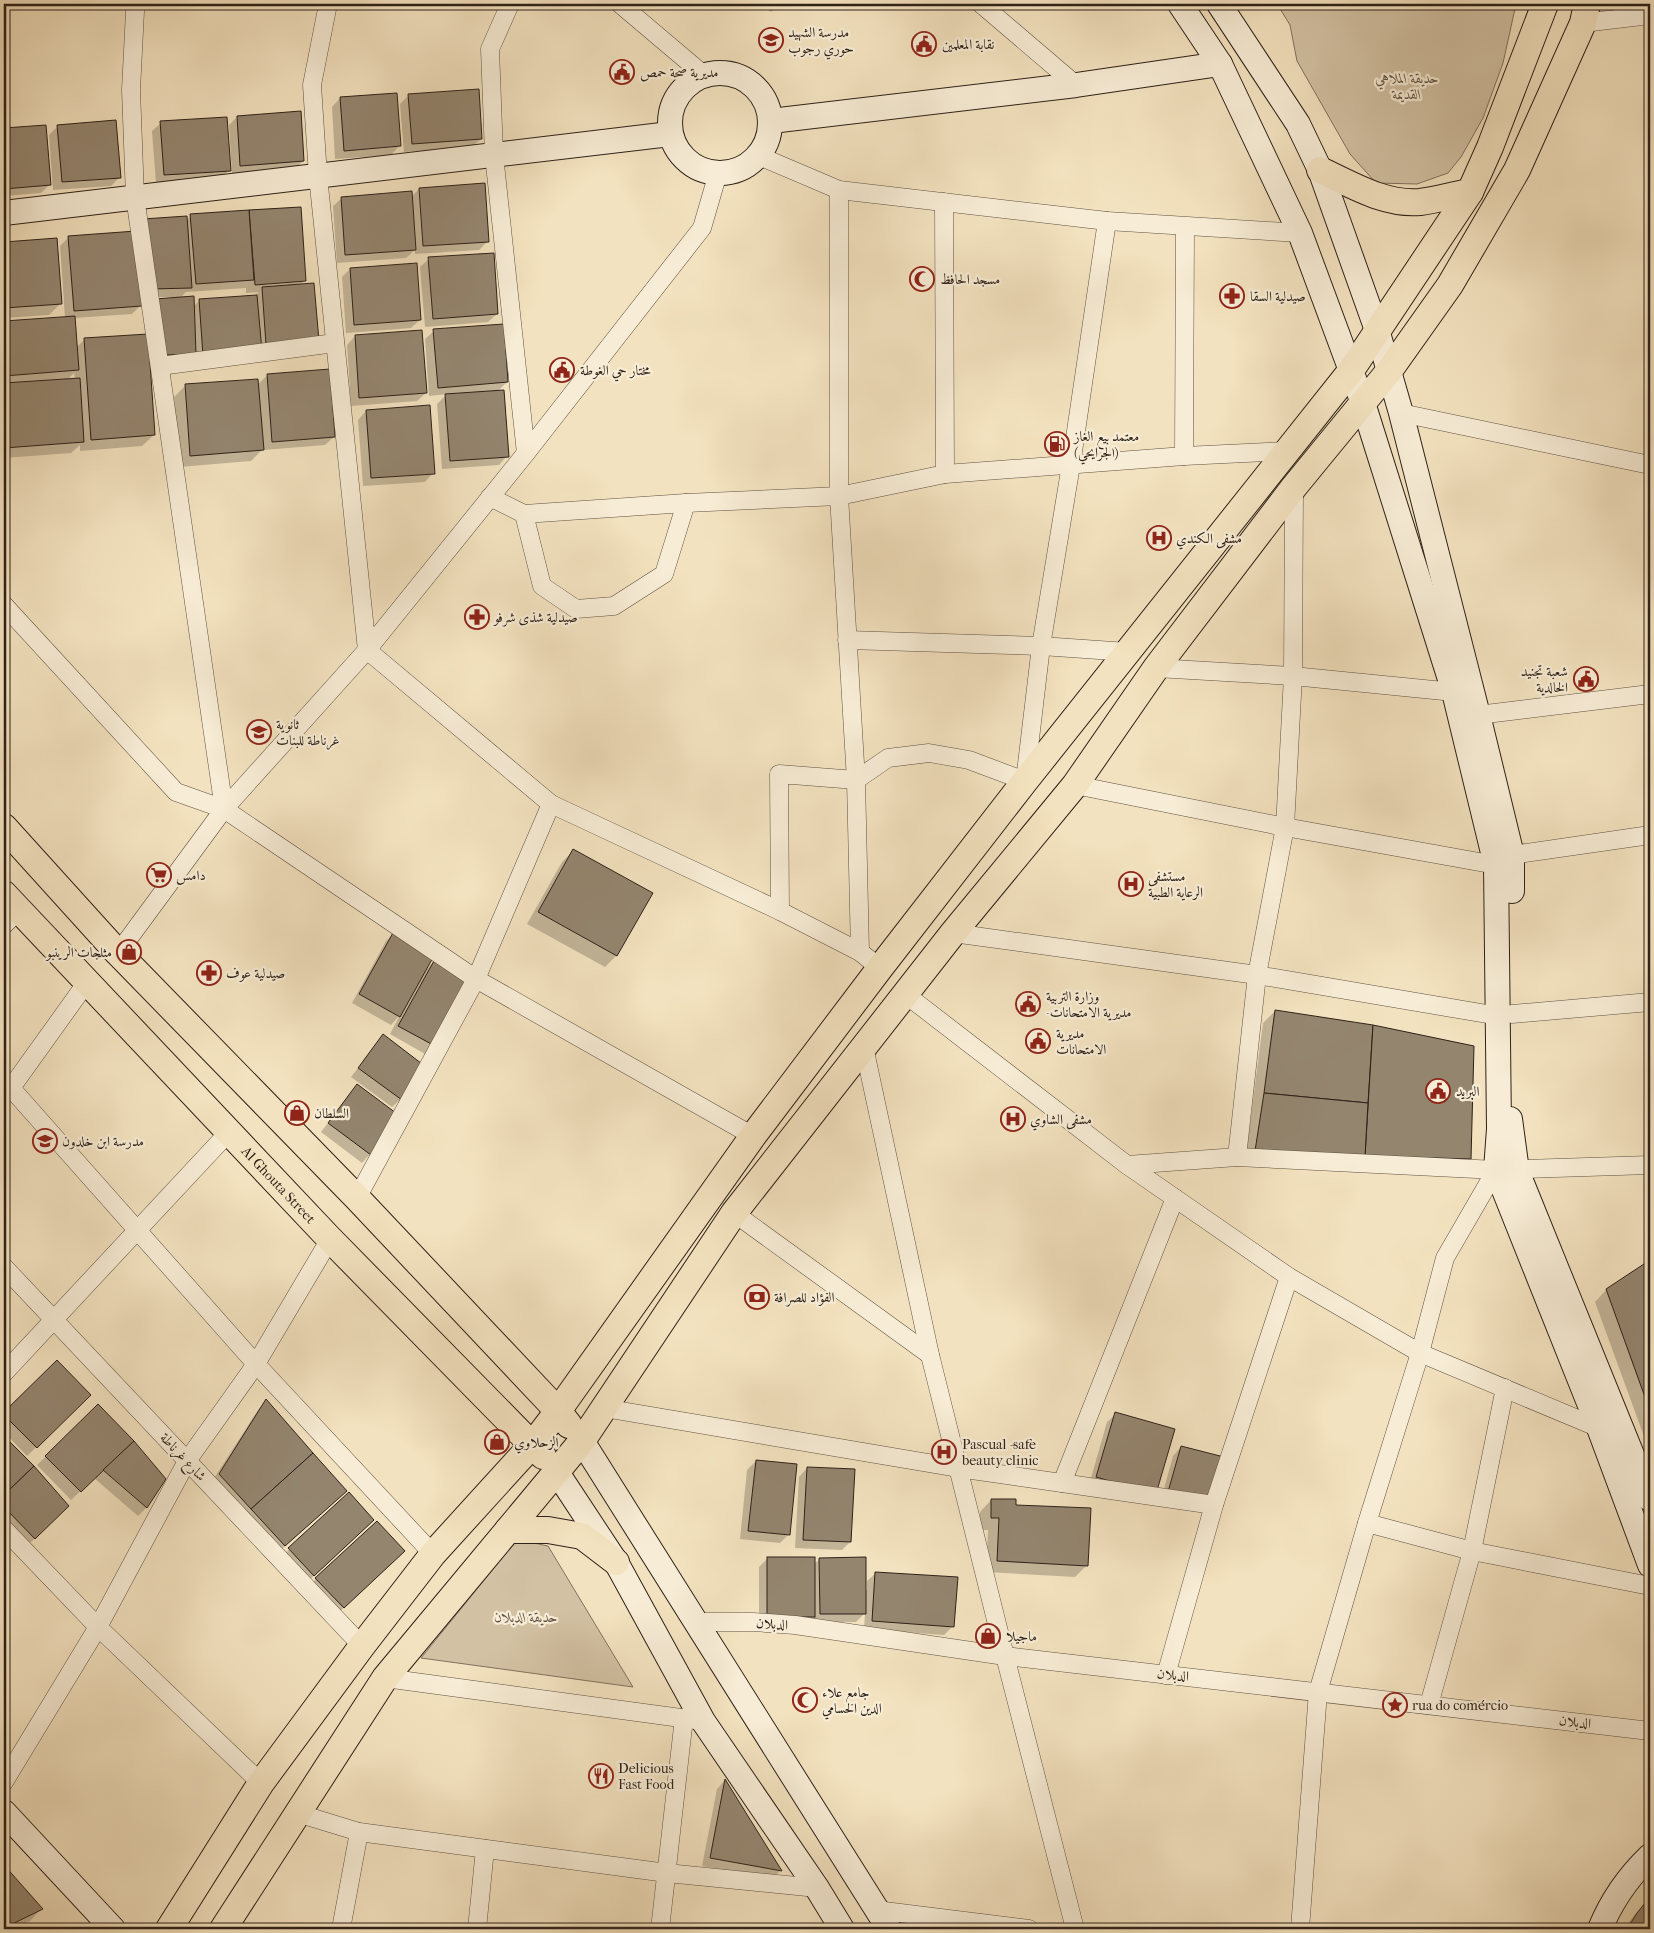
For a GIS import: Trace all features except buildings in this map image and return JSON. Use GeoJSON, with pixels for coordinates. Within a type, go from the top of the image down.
{"type":"FeatureCollection","features":[{"type":"Feature","properties":{"kind":"main road"},"geometry":{"type":"LineString","coordinates":[[1180,4],[1220,64],[1300,233],[1363,403],[1454,692],[1504,860]]}},
{"type":"Feature","properties":{"kind":"main road"},"geometry":{"type":"LineString","coordinates":[[1219,4],[1298,124],[1320,170],[1390,371],[1478,714],[1504,860],[1505,1015],[1499,1129],[1506,1171],[1650,1565]]}},
{"type":"Feature","properties":{"kind":"main road"},"geometry":{"type":"LineString","coordinates":[[169,1929],[261,1783],[362,1646],[433,1554],[533,1444],[558,1412],[753,1136],[870,960],[1025,781],[1350,372],[1378,333],[1470,192],[1490,148],[1545,4]]}},
{"type":"Feature","properties":{"kind":"main road"},"geometry":{"type":"LineString","coordinates":[[223,1929],[385,1678],[582,1441],[734,1213],[953,933],[1075,785],[1156,668],[1294,488],[1390,371],[1450,285],[1517,170],[1585,14]]}},
{"type":"Feature","properties":{"kind":"main road"},"geometry":{"type":"LineString","coordinates":[[771,121],[1076,85],[1220,64]]}},
{"type":"Feature","properties":{"kind":"main road"},"geometry":{"type":"LineString","coordinates":[[719,72],[735,75],[749,81],[760,92],[768,106],[771,121],[768,139],[758,156],[747,166],[733,172],[718,174],[702,170],[687,162],[677,149],[670,134],[669,120],[672,105],[680,92],[691,81],[704,75],[719,72]]}},
{"type":"Feature","properties":{"kind":"main road"},"geometry":{"type":"LineString","coordinates":[[4,213],[670,134]]}},
{"type":"Feature","properties":{"kind":"main road"},"geometry":{"type":"LineString","coordinates":[[1320,170],[1375,195],[1394,200],[1418,202],[1470,192]]}},
{"type":"Feature","properties":{"kind":"main road"},"geometry":{"type":"LineString","coordinates":[[4,827],[118,953],[357,1198],[558,1412],[582,1441],[882,1920]]}},
{"type":"Feature","properties":{"kind":"main road","name":"Al Ghouta Street"},"geometry":{"type":"LineString","coordinates":[[9,910],[87,982],[330,1239],[533,1444],[556,1471]]}},
{"type":"Feature","properties":{"kind":"main road"},"geometry":{"type":"LineString","coordinates":[[1506,1171],[1646,1475],[1650,1499]]}},
{"type":"Feature","properties":{"kind":"main road"},"geometry":{"type":"LineString","coordinates":[[556,1471],[616,1562],[694,1720],[817,1888],[842,1929]]}},
{"type":"Feature","properties":{"kind":"main road"},"geometry":{"type":"LineString","coordinates":[[508,1530],[548,1530],[582,1536],[616,1562]]}},
{"type":"Feature","properties":{"kind":"main road"},"geometry":{"type":"LineString","coordinates":[[4,1812],[113,1929]]}},
{"type":"Feature","properties":{"kind":"main road"},"geometry":{"type":"LineString","coordinates":[[1600,1929],[1609,1908],[1626,1883],[1650,1856]]}},
{"type":"Feature","properties":{"kind":"street"},"geometry":{"type":"LineString","coordinates":[[137,4],[130,90],[135,197],[224,809]]}},
{"type":"Feature","properties":{"kind":"street"},"geometry":{"type":"LineString","coordinates":[[328,4],[312,85],[318,176],[367,650],[551,804],[780,911],[870,960]]}},
{"type":"Feature","properties":{"kind":"street"},"geometry":{"type":"LineString","coordinates":[[510,4],[490,49],[494,155],[526,453]]}},
{"type":"Feature","properties":{"kind":"street"},"geometry":{"type":"LineString","coordinates":[[620,4],[704,75]]}},
{"type":"Feature","properties":{"kind":"street"},"geometry":{"type":"LineString","coordinates":[[981,4],[1076,85]]}},
{"type":"Feature","properties":{"kind":"street"},"geometry":{"type":"LineString","coordinates":[[1585,14],[1650,15]]}},
{"type":"Feature","properties":{"kind":"street"},"geometry":{"type":"LineString","coordinates":[[758,156],[839,190],[1107,221],[1300,233]]}},
{"type":"Feature","properties":{"kind":"street"},"geometry":{"type":"LineString","coordinates":[[118,953],[224,809],[367,650],[526,453],[702,228],[718,174]]}},
{"type":"Feature","properties":{"kind":"street"},"geometry":{"type":"LineString","coordinates":[[839,190],[839,496],[856,780],[870,960]]}},
{"type":"Feature","properties":{"kind":"street"},"geometry":{"type":"LineString","coordinates":[[944,202],[945,474]]}},
{"type":"Feature","properties":{"kind":"street"},"geometry":{"type":"LineString","coordinates":[[780,911],[780,774],[856,780],[888,758],[929,753],[969,760],[1025,781],[1041,646],[1071,465],[1107,221]]}},
{"type":"Feature","properties":{"kind":"street"},"geometry":{"type":"LineString","coordinates":[[1184,227],[1184,456]]}},
{"type":"Feature","properties":{"kind":"street"},"geometry":{"type":"LineString","coordinates":[[160,366],[336,343]]}},
{"type":"Feature","properties":{"kind":"street"},"geometry":{"type":"LineString","coordinates":[[1401,413],[1650,465]]}},
{"type":"Feature","properties":{"kind":"street"},"geometry":{"type":"LineString","coordinates":[[490,497],[524,514],[686,503],[839,496],[945,474],[1184,456],[1287,451]]}},
{"type":"Feature","properties":{"kind":"street"},"geometry":{"type":"LineString","coordinates":[[1237,1157],[1257,976],[1285,827],[1293,676],[1294,488]]}},
{"type":"Feature","properties":{"kind":"street"},"geometry":{"type":"LineString","coordinates":[[524,514],[542,586],[576,610],[614,606],[664,574],[686,503]]}},
{"type":"Feature","properties":{"kind":"street"},"geometry":{"type":"LineString","coordinates":[[4,605],[176,792],[224,809],[476,979],[753,1136]]}},
{"type":"Feature","properties":{"kind":"street"},"geometry":{"type":"LineString","coordinates":[[847,640],[1041,646],[1128,652]]}},
{"type":"Feature","properties":{"kind":"street"},"geometry":{"type":"LineString","coordinates":[[1156,668],[1293,676],[1454,692]]}},
{"type":"Feature","properties":{"kind":"street"},"geometry":{"type":"LineString","coordinates":[[1478,714],[1650,694]]}},
{"type":"Feature","properties":{"kind":"street"},"geometry":{"type":"LineString","coordinates":[[1075,785],[1285,827],[1504,860],[1650,835]]}},
{"type":"Feature","properties":{"kind":"street"},"geometry":{"type":"LineString","coordinates":[[357,1198],[476,979],[551,804]]}},
{"type":"Feature","properties":{"kind":"street"},"geometry":{"type":"LineString","coordinates":[[953,933],[1257,976],[1505,1015],[1650,1002]]}},
{"type":"Feature","properties":{"kind":"street"},"geometry":{"type":"LineString","coordinates":[[87,982],[7,1093],[137,1230],[256,1364],[433,1554]]}},
{"type":"Feature","properties":{"kind":"street"},"geometry":{"type":"LineString","coordinates":[[906,994],[1127,1164],[1289,1277],[1420,1353],[1599,1428]]}},
{"type":"Feature","properties":{"kind":"street"},"geometry":{"type":"LineString","coordinates":[[864,1047],[930,1355],[1075,1929]]}},
{"type":"Feature","properties":{"kind":"street"},"geometry":{"type":"LineString","coordinates":[[4,1373],[229,1132]]}},
{"type":"Feature","properties":{"kind":"street"},"geometry":{"type":"LineString","coordinates":[[1127,1164],[1237,1157],[1506,1171],[1650,1164]]}},
{"type":"Feature","properties":{"kind":"street"},"geometry":{"type":"LineString","coordinates":[[1300,1929],[1318,1692],[1367,1523],[1420,1353],[1445,1258],[1506,1171]]}},
{"type":"Feature","properties":{"kind":"street"},"geometry":{"type":"LineString","coordinates":[[1062,1483],[1175,1198]]}},
{"type":"Feature","properties":{"kind":"street"},"geometry":{"type":"LineString","coordinates":[[734,1213],[930,1355]]}},
{"type":"Feature","properties":{"kind":"street"},"geometry":{"type":"LineString","coordinates":[[4,1782],[98,1627],[187,1461],[256,1364],[330,1239]]}},
{"type":"Feature","properties":{"kind":"street","name":"شارع غرناطة"},"geometry":{"type":"LineString","coordinates":[[4,1267],[362,1646]]}},
{"type":"Feature","properties":{"kind":"street"},"geometry":{"type":"LineString","coordinates":[[1166,1675],[1214,1505],[1289,1277]]}},
{"type":"Feature","properties":{"kind":"street"},"geometry":{"type":"LineString","coordinates":[[1429,1705],[1472,1551],[1505,1388]]}},
{"type":"Feature","properties":{"kind":"street"},"geometry":{"type":"LineString","coordinates":[[604,1408],[958,1468],[1214,1505]]}},
{"type":"Feature","properties":{"kind":"street"},"geometry":{"type":"LineString","coordinates":[[1367,1523],[1472,1551],[1650,1586]]}},
{"type":"Feature","properties":{"kind":"street"},"geometry":{"type":"LineString","coordinates":[[4,1529],[98,1627],[261,1783]]}},
{"type":"Feature","properties":{"kind":"street","name":"الدبلان"},"geometry":{"type":"LineString","coordinates":[[696,1622],[753,1622],[795,1625],[1005,1656],[1650,1731]]}},
{"type":"Feature","properties":{"kind":"street"},"geometry":{"type":"LineString","coordinates":[[385,1678],[694,1720],[667,1873],[660,1929]]}},
{"type":"Feature","properties":{"kind":"street"},"geometry":{"type":"LineString","coordinates":[[297,1813],[359,1832],[667,1873],[817,1888]]}},
{"type":"Feature","properties":{"kind":"street"},"geometry":{"type":"LineString","coordinates":[[341,1929],[359,1832]]}},
{"type":"Feature","properties":{"kind":"street"},"geometry":{"type":"LineString","coordinates":[[477,1929],[485,1849]]}},
{"type":"Feature","properties":{"kind":"street"},"geometry":{"type":"LineString","coordinates":[[882,1920],[1029,1929]]}},
{"type":"Feature","properties":{"kind":"green space","name":"حديقة الملاهي القديمة"},"geometry":{"type":"Polygon","coordinates":[[[1277,4],[1516,4],[1503,63],[1483,118],[1461,157],[1448,173],[1417,184],[1376,183],[1350,154],[1297,61],[1290,25],[1277,4]]]}},
{"type":"Feature","properties":{"kind":"green space","name":"حديقة الدبلان"},"geometry":{"type":"Polygon","coordinates":[[[515,1542],[529,1542],[548,1546],[633,1687],[421,1658],[515,1542]]]}},
{"type":"Feature","properties":{"kind":"place","name":"مدرسة الشهيد حوري رجوب"},"geometry":{"type":"Point","coordinates":[771,40]}},
{"type":"Feature","properties":{"kind":"place","name":"نقابة المعلمين"},"geometry":{"type":"Point","coordinates":[924,44]}},
{"type":"Feature","properties":{"kind":"place","name":"مديرية صحة حمص"},"geometry":{"type":"Point","coordinates":[622,72]}},
{"type":"Feature","properties":{"kind":"place","name":"مسجد الحافظ"},"geometry":{"type":"Point","coordinates":[922,279]}},
{"type":"Feature","properties":{"kind":"place","name":"صيدلية السقا"},"geometry":{"type":"Point","coordinates":[1232,296]}},
{"type":"Feature","properties":{"kind":"place","name":"مختار حي الغوطة"},"geometry":{"type":"Point","coordinates":[562,370]}},
{"type":"Feature","properties":{"kind":"place","name":"معتمد بيع الغاز (الجرايحي)"},"geometry":{"type":"Point","coordinates":[1057,444]}},
{"type":"Feature","properties":{"kind":"place","name":"مشفى الكندي"},"geometry":{"type":"Point","coordinates":[1159,538]}},
{"type":"Feature","properties":{"kind":"place","name":"صيدلية شذى شرفو"},"geometry":{"type":"Point","coordinates":[477,617]}},
{"type":"Feature","properties":{"kind":"place","name":"شعبة تجنيد الخالدية"},"geometry":{"type":"Point","coordinates":[1586,679]}},
{"type":"Feature","properties":{"kind":"place","name":"ثانوية غرناطة للبنات"},"geometry":{"type":"Point","coordinates":[259,732]}},
{"type":"Feature","properties":{"kind":"place","name":"دامس"},"geometry":{"type":"Point","coordinates":[159,875]}},
{"type":"Feature","properties":{"kind":"place","name":"مستشفى الرعاية الطبية"},"geometry":{"type":"Point","coordinates":[1131,884]}},
{"type":"Feature","properties":{"kind":"place","name":"مثلجات الرينبو"},"geometry":{"type":"Point","coordinates":[129,952]}},
{"type":"Feature","properties":{"kind":"place","name":"صيدلية عوف"},"geometry":{"type":"Point","coordinates":[209,973]}},
{"type":"Feature","properties":{"kind":"place","name":"وزارة التربية -مديرية الامتحانات"},"geometry":{"type":"Point","coordinates":[1028,1004]}},
{"type":"Feature","properties":{"kind":"place","name":"مديرية الامتحانات"},"geometry":{"type":"Point","coordinates":[1038,1041]}},
{"type":"Feature","properties":{"kind":"place","name":"البريد"},"geometry":{"type":"Point","coordinates":[1438,1091]}},
{"type":"Feature","properties":{"kind":"place","name":"السلطان"},"geometry":{"type":"Point","coordinates":[297,1113]}},
{"type":"Feature","properties":{"kind":"place","name":"مشفى الشاوي"},"geometry":{"type":"Point","coordinates":[1013,1119]}},
{"type":"Feature","properties":{"kind":"place","name":"مدرسة ابن خلدون"},"geometry":{"type":"Point","coordinates":[45,1141]}},
{"type":"Feature","properties":{"kind":"place","name":"الفؤاد للصرافة"},"geometry":{"type":"Point","coordinates":[757,1297]}},
{"type":"Feature","properties":{"kind":"place","name":"الزحلاوي"},"geometry":{"type":"Point","coordinates":[497,1442]}},
{"type":"Feature","properties":{"kind":"place","name":"Pascual -safe beauty clinic"},"geometry":{"type":"Point","coordinates":[944,1452]}},
{"type":"Feature","properties":{"kind":"place","name":"ماجيلا"},"geometry":{"type":"Point","coordinates":[988,1636]}},
{"type":"Feature","properties":{"kind":"place","name":"جامع علاء الدين الحسامي"},"geometry":{"type":"Point","coordinates":[805,1700]}},
{"type":"Feature","properties":{"kind":"place","name":"rua do comércio"},"geometry":{"type":"Point","coordinates":[1395,1705]}},
{"type":"Feature","properties":{"kind":"place","name":"Delicious Fast Food"},"geometry":{"type":"Point","coordinates":[601,1776]}}]}
